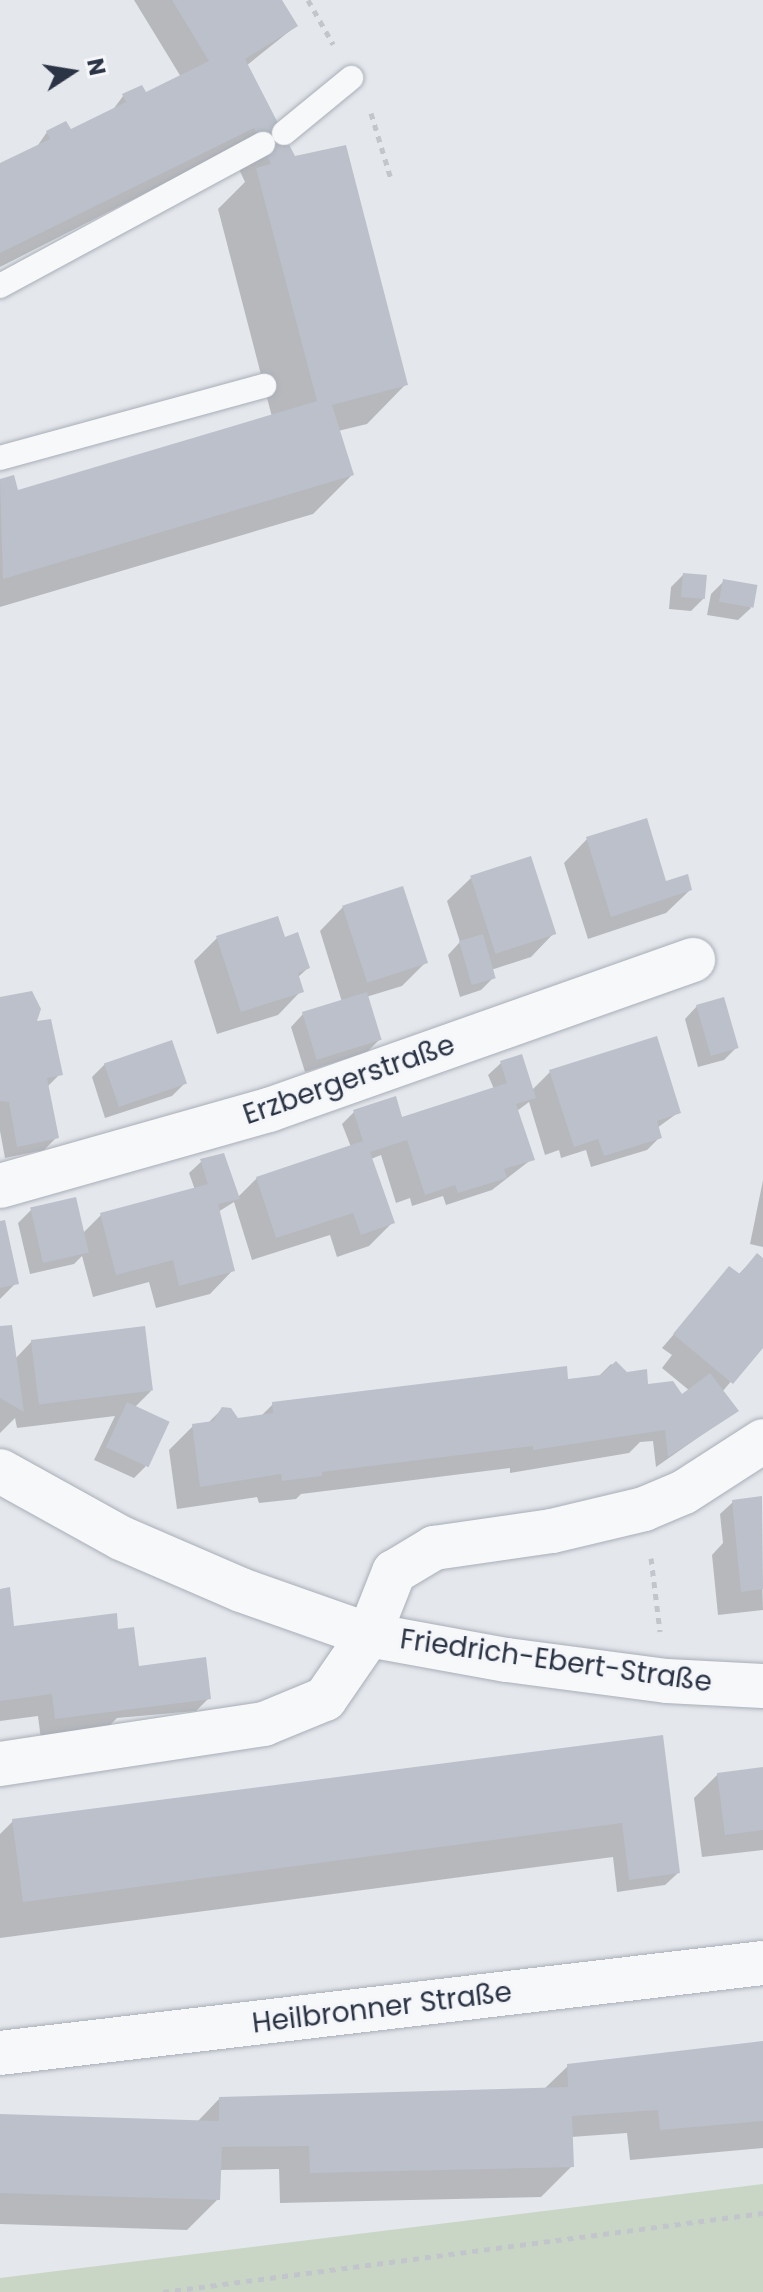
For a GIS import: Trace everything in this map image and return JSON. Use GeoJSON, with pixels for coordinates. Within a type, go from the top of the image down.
{"type":"FeatureCollection","features":[{"type":"Feature","properties":{"kind":"street","name":"Erzbergerstraße"},"geometry":{"type":"LineString","coordinates":[[0,1186],[269,1110],[693,960]]}},
{"type":"Feature","properties":{"kind":"street"},"geometry":{"type":"LineString","coordinates":[[0,1764],[264,1724],[325,1699],[369,1635],[394,1572],[434,1548],[552,1531],[644,1509],[684,1492],[763,1441]]}},
{"type":"Feature","properties":{"kind":"street","name":"Friedrich-Ebert-Straße"},"geometry":{"type":"LineString","coordinates":[[0,1471],[121,1538],[241,1590],[369,1635],[507,1660],[667,1681],[763,1686]]}},
{"type":"Feature","properties":{"kind":"street","name":"Heilbronner Straße"},"geometry":{"type":"LineString","coordinates":[[0,2053],[763,1963]]}},
{"type":"Feature","properties":{"kind":"lane"},"geometry":{"type":"LineString","coordinates":[[0,286],[273,138],[351,78]]}},
{"type":"Feature","properties":{"kind":"lane"},"geometry":{"type":"LineString","coordinates":[[0,458],[264,386]]}},
{"type":"Feature","properties":{"kind":"path"},"geometry":{"type":"LineString","coordinates":[[644,1509],[667,1681]]}},
{"type":"Feature","properties":{"kind":"path"},"geometry":{"type":"LineString","coordinates":[[163,2292],[763,2213]]}},
{"type":"Feature","properties":{"kind":"green space"},"geometry":{"type":"Polygon","coordinates":[[[763,2184],[763,2292],[0,2292],[0,2278],[763,2184]]]}},
{"type":"Feature","properties":{"kind":"building"},"geometry":{"type":"Polygon","coordinates":[[[172,0],[282,0],[298,26],[245,59],[295,156],[346,145],[408,385],[332,405],[354,475],[3,579],[0,479],[14,475],[18,490],[317,401],[256,168],[271,164],[254,128],[0,253],[0,163],[50,139],[46,131],[66,121],[71,129],[126,102],[122,94],[142,85],[146,92],[209,61],[172,0]]]}},
{"type":"Feature","properties":{"kind":"building"},"geometry":{"type":"Polygon","coordinates":[[[683,573],[707,575],[705,599],[681,597],[683,573]]]}},
{"type":"Feature","properties":{"kind":"building"},"geometry":{"type":"Polygon","coordinates":[[[723,579],[757,585],[753,608],[719,602],[723,579]]]}},
{"type":"Feature","properties":{"kind":"building"},"geometry":{"type":"Polygon","coordinates":[[[647,818],[666,881],[688,874],[692,890],[611,917],[586,837],[647,818]]]}},
{"type":"Feature","properties":{"kind":"building"},"geometry":{"type":"Polygon","coordinates":[[[531,856],[556,934],[495,954],[470,876],[531,856]]]}},
{"type":"Feature","properties":{"kind":"building"},"geometry":{"type":"Polygon","coordinates":[[[403,886],[428,963],[367,983],[342,906],[403,886]]]}},
{"type":"Feature","properties":{"kind":"building"},"geometry":{"type":"Polygon","coordinates":[[[278,916],[285,937],[298,932],[310,968],[298,973],[304,992],[241,1012],[216,936],[278,916]]]}},
{"type":"Feature","properties":{"kind":"building"},"geometry":{"type":"Polygon","coordinates":[[[483,934],[496,978],[472,985],[459,941],[483,934]]]}},
{"type":"Feature","properties":{"kind":"building"},"geometry":{"type":"Polygon","coordinates":[[[32,991],[41,1009],[37,1021],[51,1019],[63,1075],[47,1078],[59,1138],[17,1147],[9,1102],[0,1101],[0,997],[32,991]]]}},
{"type":"Feature","properties":{"kind":"building"},"geometry":{"type":"Polygon","coordinates":[[[367,992],[382,1040],[317,1060],[302,1012],[367,992]]]}},
{"type":"Feature","properties":{"kind":"building"},"geometry":{"type":"Polygon","coordinates":[[[724,997],[739,1048],[711,1056],[696,1005],[724,997]]]}},
{"type":"Feature","properties":{"kind":"building"},"geometry":{"type":"Polygon","coordinates":[[[657,1036],[681,1113],[657,1121],[662,1138],[604,1156],[598,1139],[574,1147],[549,1070],[657,1036]]]}},
{"type":"Feature","properties":{"kind":"building"},"geometry":{"type":"Polygon","coordinates":[[[172,1040],[187,1083],[119,1107],[104,1063],[172,1040]]]}},
{"type":"Feature","properties":{"kind":"building"},"geometry":{"type":"Polygon","coordinates":[[[522,1054],[536,1098],[516,1104],[535,1160],[504,1169],[507,1178],[458,1193],[455,1185],[425,1195],[407,1140],[370,1152],[395,1223],[361,1235],[353,1213],[276,1238],[256,1177],[363,1141],[353,1110],[396,1096],[402,1117],[507,1083],[500,1061],[522,1054]]]}},
{"type":"Feature","properties":{"kind":"building"},"geometry":{"type":"Polygon","coordinates":[[[224,1153],[240,1199],[218,1204],[235,1271],[179,1286],[173,1260],[116,1275],[100,1213],[208,1184],[200,1159],[224,1153]]]}},
{"type":"Feature","properties":{"kind":"building"},"geometry":{"type":"Polygon","coordinates":[[[76,1197],[89,1253],[43,1263],[30,1208],[76,1197]]]}},
{"type":"Feature","properties":{"kind":"building"},"geometry":{"type":"Polygon","coordinates":[[[5,1220],[19,1284],[0,1288],[0,1221],[5,1220]]]}},
{"type":"Feature","properties":{"kind":"building"},"geometry":{"type":"Polygon","coordinates":[[[757,1253],[763,1258],[763,1348],[733,1384],[673,1334],[729,1266],[740,1274],[757,1253]]]}},
{"type":"Feature","properties":{"kind":"building"},"geometry":{"type":"Polygon","coordinates":[[[12,1325],[24,1412],[0,1398],[0,1326],[12,1325]]]}},
{"type":"Feature","properties":{"kind":"building"},"geometry":{"type":"Polygon","coordinates":[[[145,1326],[153,1391],[39,1405],[31,1340],[145,1326]]]}},
{"type":"Feature","properties":{"kind":"building"},"geometry":{"type":"Polygon","coordinates":[[[616,1361],[627,1372],[647,1369],[648,1384],[673,1381],[682,1394],[710,1373],[739,1411],[668,1457],[665,1430],[533,1450],[533,1446],[322,1472],[322,1476],[282,1481],[281,1474],[200,1487],[192,1424],[213,1421],[222,1407],[231,1408],[238,1418],[273,1413],[272,1402],[567,1366],[568,1379],[601,1375],[616,1361]]]}},
{"type":"Feature","properties":{"kind":"building"},"geometry":{"type":"Polygon","coordinates":[[[127,1402],[170,1422],[148,1467],[106,1447],[127,1402]]]}},
{"type":"Feature","properties":{"kind":"building"},"geometry":{"type":"Polygon","coordinates":[[[762,1496],[763,1589],[741,1592],[732,1500],[762,1496]]]}},
{"type":"Feature","properties":{"kind":"building"},"geometry":{"type":"Polygon","coordinates":[[[10,1587],[14,1626],[117,1613],[118,1629],[134,1627],[139,1666],[206,1657],[211,1699],[55,1719],[52,1694],[0,1701],[0,1589],[10,1587]]]}},
{"type":"Feature","properties":{"kind":"building"},"geometry":{"type":"Polygon","coordinates":[[[663,1735],[680,1873],[629,1880],[622,1823],[23,1902],[12,1819],[663,1735]]]}},
{"type":"Feature","properties":{"kind":"building"},"geometry":{"type":"Polygon","coordinates":[[[763,1767],[763,1830],[725,1835],[717,1773],[763,1767]]]}},
{"type":"Feature","properties":{"kind":"building"},"geometry":{"type":"Polygon","coordinates":[[[763,2041],[763,2121],[660,2130],[658,2110],[572,2116],[574,2167],[310,2173],[309,2146],[222,2147],[220,2200],[0,2193],[0,2114],[219,2121],[219,2097],[568,2087],[567,2064],[763,2041]]]}}]}
